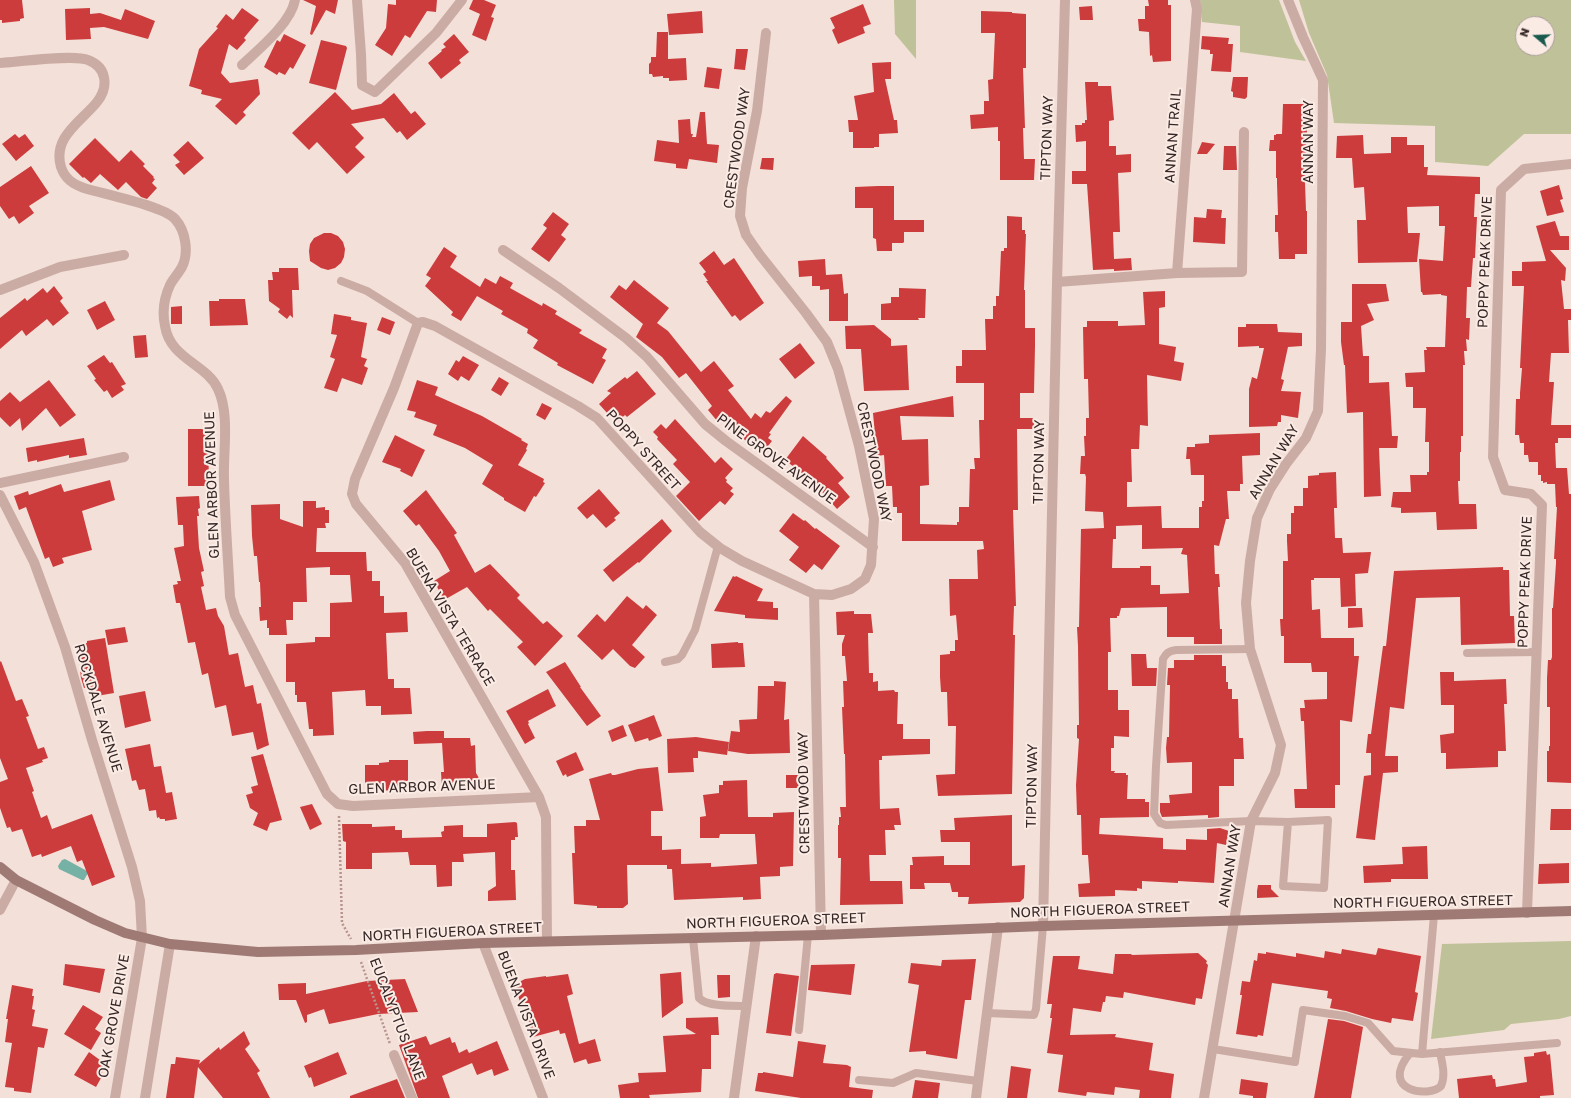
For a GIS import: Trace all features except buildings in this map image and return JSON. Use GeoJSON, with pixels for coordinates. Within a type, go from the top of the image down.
{"type":"FeatureCollection","features":[{"type":"Feature","properties":{"kind":"main road","name":"NORTH FIGUEROA STREET"},"geometry":{"type":"LineString","coordinates":[[0,867],[16,880],[94,920],[125,933],[170,944],[258,952],[356,950],[547,941],[821,935],[998,927],[1571,911]]}},
{"type":"Feature","properties":{"kind":"street"},"geometry":{"type":"LineString","coordinates":[[242,65],[271,37],[294,8],[295,0]]}},
{"type":"Feature","properties":{"kind":"street"},"geometry":{"type":"LineString","coordinates":[[356,0],[362,84],[375,92],[436,34],[462,0]]}},
{"type":"Feature","properties":{"kind":"street","name":"TIPTON WAY"},"geometry":{"type":"LineString","coordinates":[[1043,926],[1057,282],[1065,0]]}},
{"type":"Feature","properties":{"kind":"street","name":"ANNAN TRAIL"},"geometry":{"type":"LineString","coordinates":[[1178,274],[1190,83],[1197,9],[1196,0]]}},
{"type":"Feature","properties":{"kind":"street","name":"ANNAN WAY"},"geometry":{"type":"LineString","coordinates":[[1204,1098],[1251,822],[1275,773],[1281,745],[1250,649],[1246,603],[1250,561],[1257,518],[1270,489],[1286,464],[1306,438],[1318,411],[1321,349],[1323,80],[1288,0]]}},
{"type":"Feature","properties":{"kind":"street","name":"CRESTWOOD WAY"},"geometry":{"type":"LineString","coordinates":[[766,33],[757,111],[742,188],[740,216],[746,235],[827,342],[838,369],[859,446],[874,519],[871,565],[865,579],[851,589],[832,595],[814,594],[821,935]]}},
{"type":"Feature","properties":{"kind":"street","name":"GLEN ARBOR AVENUE"},"geometry":{"type":"LineString","coordinates":[[0,63],[69,58],[88,59],[99,67],[105,76],[104,87],[98,101],[67,134],[59,149],[60,163],[64,174],[72,183],[84,188],[162,210],[175,219],[183,233],[186,248],[182,266],[170,284],[164,303],[165,327],[171,344],[185,358],[206,374],[218,388],[224,404],[224,487],[230,597],[235,615],[326,794],[338,804],[353,806],[540,797]]}},
{"type":"Feature","properties":{"kind":"street"},"geometry":{"type":"LineString","coordinates":[[1057,282],[1178,274],[1242,272],[1244,132]]}},
{"type":"Feature","properties":{"kind":"street","name":"POPPY PEAK DRIVE"},"geometry":{"type":"LineString","coordinates":[[1527,913],[1542,505],[1531,494],[1505,490],[1493,457],[1501,190],[1524,168],[1571,164]]}},
{"type":"Feature","properties":{"kind":"street","name":"PINE GROVE AVENUE"},"geometry":{"type":"LineString","coordinates":[[503,250],[559,288],[626,338],[647,357],[705,424],[726,441],[873,547]]}},
{"type":"Feature","properties":{"kind":"street"},"geometry":{"type":"LineString","coordinates":[[0,290],[60,267],[124,255]]}},
{"type":"Feature","properties":{"kind":"street","name":"POPPY STREET"},"geometry":{"type":"LineString","coordinates":[[420,322],[435,326],[449,333],[597,418],[700,532],[718,546],[742,560],[814,594]]}},
{"type":"Feature","properties":{"kind":"street","name":"BUENA VISTA TERRACE"},"geometry":{"type":"LineString","coordinates":[[420,322],[394,388],[354,479],[352,494],[356,504],[405,563],[540,797],[546,817],[547,941]]}},
{"type":"Feature","properties":{"kind":"street"},"geometry":{"type":"LineString","coordinates":[[0,483],[124,457]]}},
{"type":"Feature","properties":{"kind":"street","name":"ROCKDALE AVENUE"},"geometry":{"type":"LineString","coordinates":[[0,494],[34,562],[65,647],[92,740],[132,866],[140,901],[142,938]]}},
{"type":"Feature","properties":{"kind":"street"},"geometry":{"type":"LineString","coordinates":[[0,910],[16,880]]}},
{"type":"Feature","properties":{"kind":"street"},"geometry":{"type":"LineString","coordinates":[[976,1098],[998,927]]}},
{"type":"Feature","properties":{"kind":"street"},"geometry":{"type":"LineString","coordinates":[[734,1098],[756,936]]}},
{"type":"Feature","properties":{"kind":"street","name":"OAK GROVE DRIVE"},"geometry":{"type":"LineString","coordinates":[[115,1098],[142,938]]}},
{"type":"Feature","properties":{"kind":"street","name":"BUENA VISTA DRIVE"},"geometry":{"type":"LineString","coordinates":[[483,943],[543,1098]]}},
{"type":"Feature","properties":{"kind":"street"},"geometry":{"type":"LineString","coordinates":[[145,1098],[170,944]]}},
{"type":"Feature","properties":{"kind":"street","name":"EUCALYPTUS LANE"},"geometry":{"type":"LineString","coordinates":[[394,1055],[412,1098]]}},
{"type":"Feature","properties":{"kind":"lane"},"geometry":{"type":"LineString","coordinates":[[341,281],[367,291],[420,322]]}},
{"type":"Feature","properties":{"kind":"lane"},"geometry":{"type":"LineString","coordinates":[[665,662],[678,659],[682,655],[695,630],[718,546]]}},
{"type":"Feature","properties":{"kind":"lane"},"geometry":{"type":"LineString","coordinates":[[1250,649],[1176,650],[1168,651],[1165,655],[1163,659],[1158,723],[1154,814],[1160,823],[1166,826],[1328,820],[1324,888],[1283,886],[1288,822]]}},
{"type":"Feature","properties":{"kind":"lane"},"geometry":{"type":"LineString","coordinates":[[1467,653],[1536,652]]}},
{"type":"Feature","properties":{"kind":"lane"},"geometry":{"type":"LineString","coordinates":[[1422,1054],[1434,916]]}},
{"type":"Feature","properties":{"kind":"lane"},"geometry":{"type":"LineString","coordinates":[[987,1013],[1034,1015],[1036,1009],[1043,926]]}},
{"type":"Feature","properties":{"kind":"lane"},"geometry":{"type":"LineString","coordinates":[[799,1030],[808,935]]}},
{"type":"Feature","properties":{"kind":"lane"},"geometry":{"type":"LineString","coordinates":[[693,938],[699,998],[706,1003],[728,1006],[747,1006]]}},
{"type":"Feature","properties":{"kind":"lane"},"geometry":{"type":"LineString","coordinates":[[1213,1049],[1295,1062],[1302,1010],[1345,1016],[1368,1022],[1393,1051],[1422,1054],[1557,1043]]}},
{"type":"Feature","properties":{"kind":"lane"},"geometry":{"type":"LineString","coordinates":[[1410,1053],[1403,1061],[1399,1076],[1400,1083],[1403,1089],[1409,1094],[1418,1097],[1427,1097],[1440,1087],[1443,1079],[1440,1052]]}},
{"type":"Feature","properties":{"kind":"lane"},"geometry":{"type":"LineString","coordinates":[[859,1080],[893,1083],[916,1073],[978,1081]]}},
{"type":"Feature","properties":{"kind":"path","name":"EUCALYPTUS LANE"},"geometry":{"type":"LineString","coordinates":[[338,804],[342,923],[356,950],[394,1055]]}},
{"type":"Feature","properties":{"kind":"green space"},"geometry":{"type":"Polygon","coordinates":[[[894,0],[916,0],[916,59],[895,34],[894,0]]]}},
{"type":"Feature","properties":{"kind":"green space"},"geometry":{"type":"Polygon","coordinates":[[[1200,0],[1279,0],[1295,42],[1306,61],[1240,52],[1240,26],[1202,22],[1200,0]]]}},
{"type":"Feature","properties":{"kind":"green space"},"geometry":{"type":"Polygon","coordinates":[[[1299,0],[1571,0],[1571,134],[1524,134],[1488,166],[1435,162],[1435,126],[1334,123],[1327,75],[1309,33],[1299,0]]]}},
{"type":"Feature","properties":{"kind":"green space"},"geometry":{"type":"Polygon","coordinates":[[[1571,941],[1571,1016],[1559,1019],[1511,1024],[1504,1030],[1431,1039],[1442,944],[1571,941]]]}},
{"type":"Feature","properties":{"kind":"water"},"geometry":{"type":"Polygon","coordinates":[[[65,859],[87,871],[88,873],[84,880],[59,869],[58,866],[62,860],[65,859]]]}}]}
